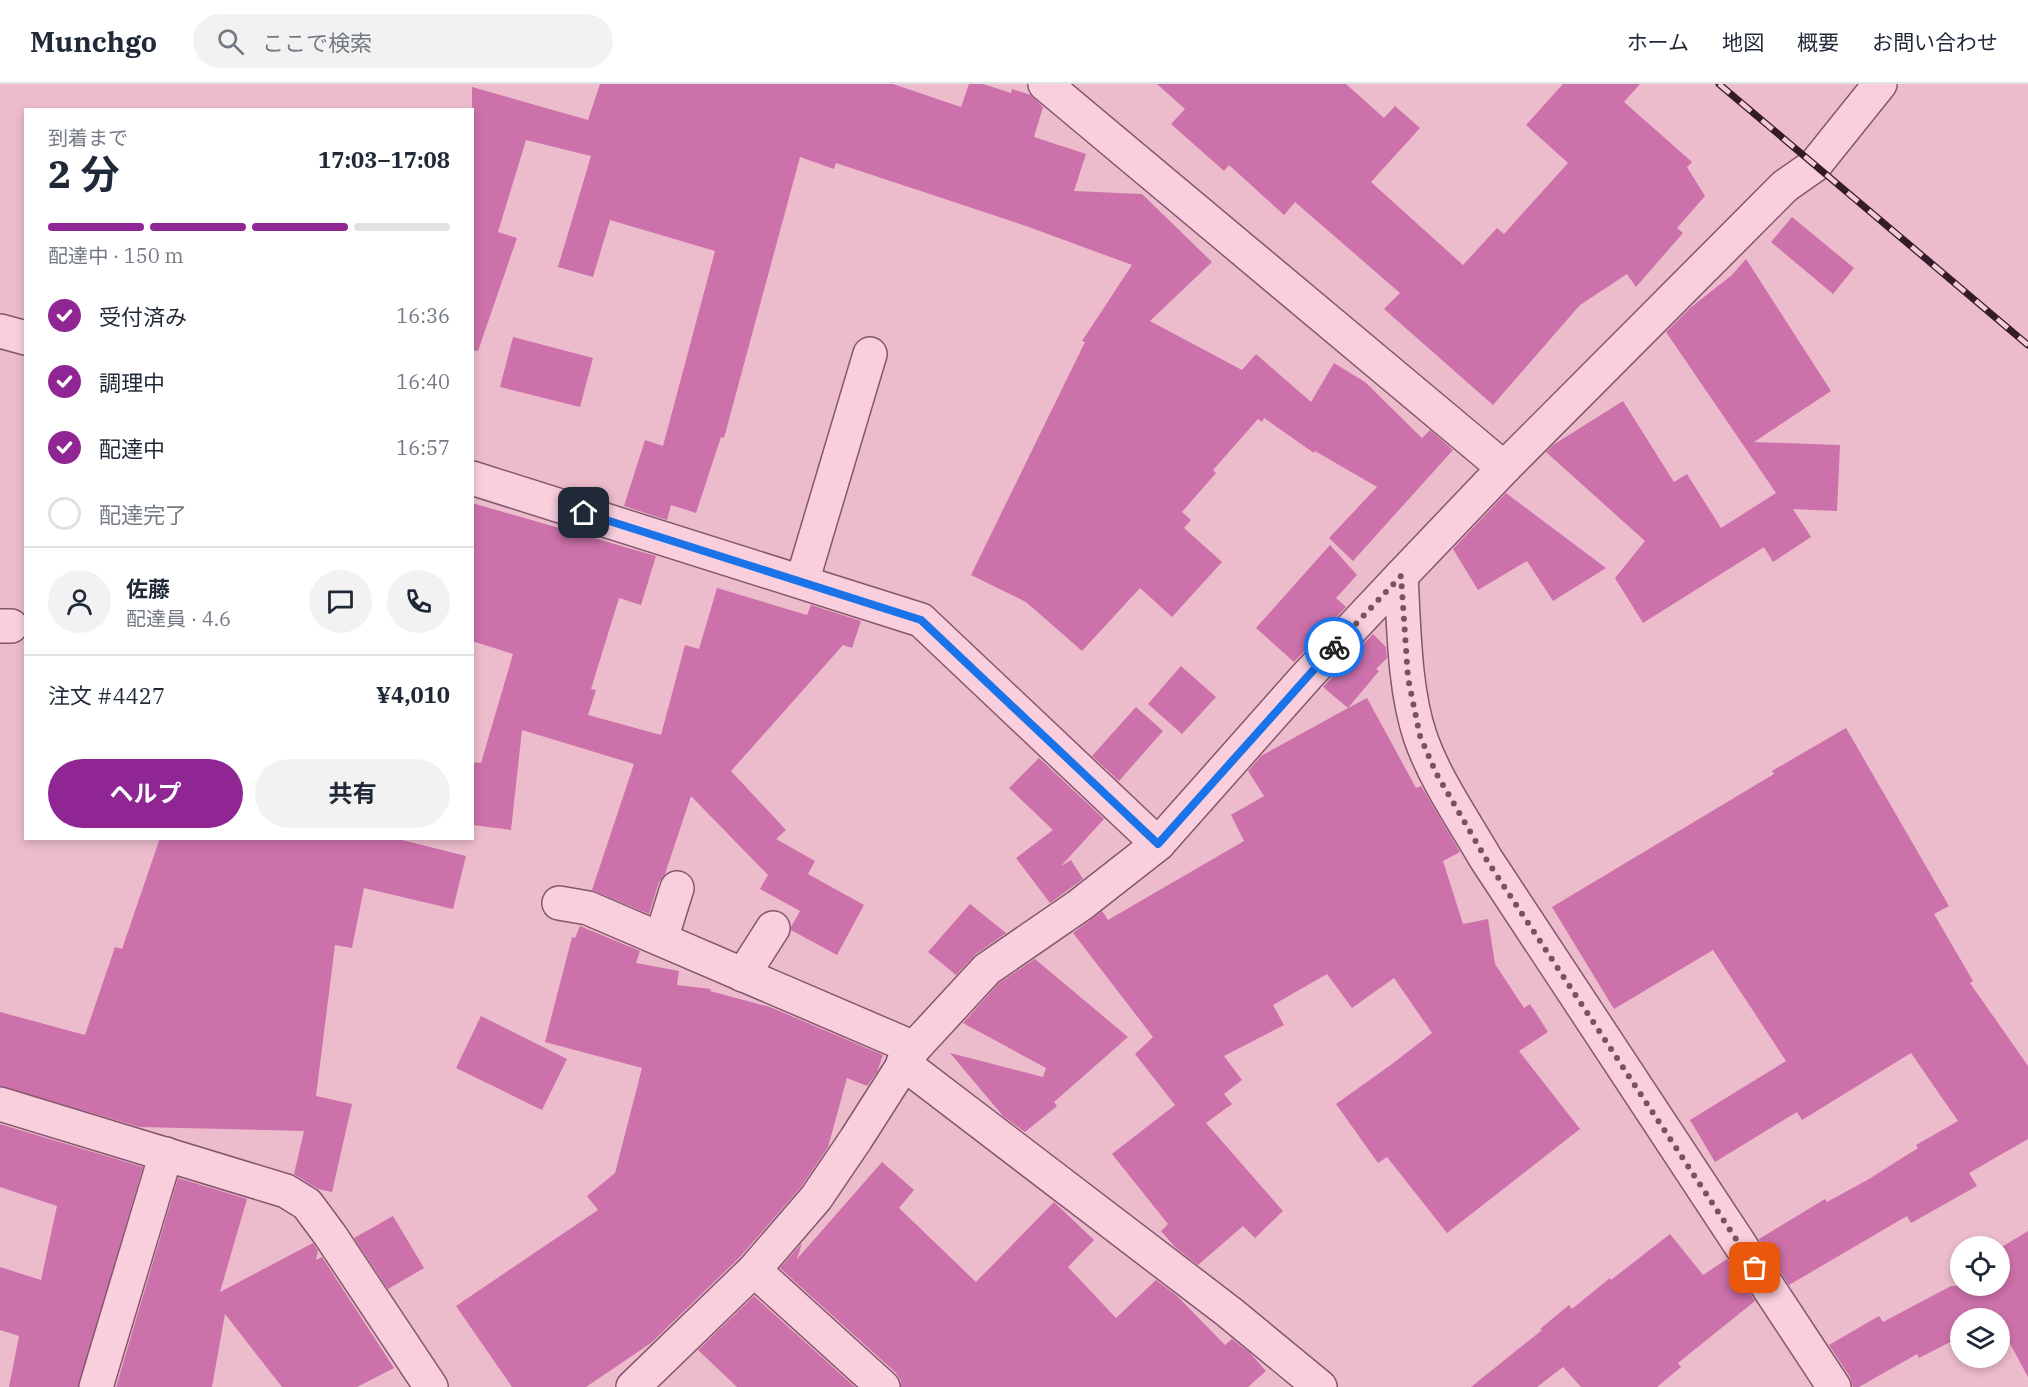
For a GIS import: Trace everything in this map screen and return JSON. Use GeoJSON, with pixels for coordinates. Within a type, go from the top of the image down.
{"type":"FeatureCollection","features":[{"type":"Feature","properties":{"kind":"street"},"geometry":{"type":"LineString","coordinates":[[1044,84],[1504,468]]}},
{"type":"Feature","properties":{"kind":"street"},"geometry":{"type":"LineString","coordinates":[[633,1387],[754,1270],[816,1198],[909,1056],[987,969],[1080,905],[1158,844],[1307,676],[1504,468],[1785,186],[1815,165],[1880,84]]}},
{"type":"Feature","properties":{"kind":"street"},"geometry":{"type":"LineString","coordinates":[[0,331],[24,337]]}},
{"type":"Feature","properties":{"kind":"street"},"geometry":{"type":"LineString","coordinates":[[802,582],[870,354]]}},
{"type":"Feature","properties":{"kind":"street"},"geometry":{"type":"LineString","coordinates":[[474,479],[921,620],[1158,844]]}},
{"type":"Feature","properties":{"kind":"street"},"geometry":{"type":"LineString","coordinates":[[1401,576],[1408,678],[1420,736],[1436,773],[1486,859],[1833,1387]]}},
{"type":"Feature","properties":{"kind":"street"},"geometry":{"type":"LineString","coordinates":[[661,939],[677,888]]}},
{"type":"Feature","properties":{"kind":"street"},"geometry":{"type":"LineString","coordinates":[[559,903],[588,908],[661,939],[743,975],[909,1056],[1320,1387]]}},
{"type":"Feature","properties":{"kind":"street"},"geometry":{"type":"LineString","coordinates":[[743,975],[773,928]]}},
{"type":"Feature","properties":{"kind":"street"},"geometry":{"type":"LineString","coordinates":[[0,1104],[286,1191],[307,1204],[431,1387]]}},
{"type":"Feature","properties":{"kind":"street"},"geometry":{"type":"LineString","coordinates":[[96,1387],[166,1154]]}},
{"type":"Feature","properties":{"kind":"street"},"geometry":{"type":"LineString","coordinates":[[754,1270],[883,1387]]}},
{"type":"Feature","properties":{"kind":"building"},"geometry":{"type":"Polygon","coordinates":[[[600,84],[893,84],[961,107],[969,84],[983,84],[1011,93],[1012,89],[1031,95],[1043,107],[1034,137],[1086,154],[1074,191],[1142,194],[1212,262],[1150,321],[1242,370],[1256,354],[1311,402],[1334,363],[1365,382],[1422,438],[1430,430],[1453,450],[1353,561],[1329,538],[1377,487],[1315,451],[1314,453],[1264,418],[1262,422],[1258,419],[1213,470],[1216,473],[1182,512],[1191,520],[1184,528],[1222,562],[1172,617],[1140,588],[1082,651],[1026,602],[971,575],[1085,342],[1082,341],[1132,265],[1026,226],[836,163],[834,169],[800,157],[724,438],[721,437],[696,513],[671,505],[667,520],[624,506],[645,440],[663,446],[715,251],[610,220],[593,277],[558,267],[591,156],[526,140],[498,232],[517,238],[478,351],[474,350],[474,108],[472,108],[472,87],[588,120],[600,84]]]}},
{"type":"Feature","properties":{"kind":"building"},"geometry":{"type":"Polygon","coordinates":[[[1157,84],[1346,84],[1384,118],[1395,106],[1420,128],[1371,182],[1463,265],[1497,228],[1504,234],[1568,163],[1526,125],[1563,84],[1640,84],[1624,102],[1692,162],[1687,167],[1705,196],[1677,228],[1683,233],[1636,287],[1627,274],[1580,305],[1493,405],[1384,309],[1400,293],[1295,202],[1284,215],[1229,165],[1224,171],[1171,124],[1185,109],[1157,84]]]}},
{"type":"Feature","properties":{"kind":"building"},"geometry":{"type":"Polygon","coordinates":[[[1792,217],[1854,268],[1833,294],[1771,242],[1792,217]]]}},
{"type":"Feature","properties":{"kind":"building"},"geometry":{"type":"Polygon","coordinates":[[[1746,259],[1831,391],[1754,442],[1840,445],[1837,511],[1793,509],[1811,537],[1773,562],[1764,547],[1643,623],[1615,578],[1645,541],[1546,452],[1553,445],[1623,401],[1674,482],[1687,474],[1721,528],[1776,493],[1666,332],[1690,308],[1732,275],[1746,259]]]}},
{"type":"Feature","properties":{"kind":"building"},"geometry":{"type":"Polygon","coordinates":[[[513,337],[593,358],[580,407],[500,387],[513,337]]]}},
{"type":"Feature","properties":{"kind":"building"},"geometry":{"type":"Polygon","coordinates":[[[1506,493],[1606,568],[1553,601],[1527,561],[1478,590],[1453,549],[1506,493]]]}},
{"type":"Feature","properties":{"kind":"building"},"geometry":{"type":"Polygon","coordinates":[[[474,504],[656,556],[641,605],[619,598],[591,689],[596,690],[588,715],[661,735],[685,645],[699,649],[717,588],[807,615],[811,605],[861,621],[852,648],[843,645],[731,771],[786,830],[776,839],[815,861],[808,874],[864,905],[837,955],[791,930],[800,911],[760,889],[768,875],[691,796],[649,914],[592,890],[634,764],[522,730],[511,830],[474,825],[474,762],[481,763],[513,654],[474,642],[474,504]]]}},
{"type":"Feature","properties":{"kind":"building"},"geometry":{"type":"Polygon","coordinates":[[[1330,545],[1357,575],[1336,598],[1346,607],[1294,662],[1256,628],[1330,545]]]}},
{"type":"Feature","properties":{"kind":"building"},"geometry":{"type":"Polygon","coordinates":[[[1373,634],[1386,647],[1387,658],[1376,669],[1379,671],[1348,708],[1323,687],[1373,634]]]}},
{"type":"Feature","properties":{"kind":"building"},"geometry":{"type":"Polygon","coordinates":[[[1181,666],[1216,697],[1182,734],[1148,704],[1181,666]]]}},
{"type":"Feature","properties":{"kind":"building"},"geometry":{"type":"Polygon","coordinates":[[[1367,698],[1416,788],[1421,786],[1460,852],[1443,861],[1463,924],[1488,919],[1495,964],[1524,1008],[1530,1004],[1548,1032],[1519,1051],[1580,1129],[1447,1233],[1387,1157],[1378,1163],[1336,1104],[1432,1033],[1394,978],[1352,1008],[1327,974],[1273,1005],[1284,1025],[1224,1056],[1242,1080],[1224,1094],[1232,1104],[1206,1123],[1283,1211],[1255,1238],[1243,1226],[1198,1265],[1176,1248],[1161,1231],[1168,1224],[1112,1154],[1175,1105],[1135,1054],[1153,1037],[1073,933],[1102,911],[1108,920],[1244,841],[1231,815],[1264,796],[1248,771],[1261,756],[1367,698]]]}},
{"type":"Feature","properties":{"kind":"building"},"geometry":{"type":"Polygon","coordinates":[[[1136,707],[1163,731],[1119,781],[1092,756],[1136,707]]]}},
{"type":"Feature","properties":{"kind":"building"},"geometry":{"type":"Polygon","coordinates":[[[1846,728],[1949,906],[1934,914],[1973,981],[1970,983],[2028,1066],[2028,1139],[1969,1173],[1977,1186],[1911,1223],[1907,1216],[1789,1285],[1759,1239],[1825,1199],[1827,1202],[1869,1179],[1918,1148],[1916,1145],[1958,1121],[1911,1053],[1802,1120],[1797,1112],[1715,1162],[1690,1120],[1786,1061],[1713,950],[1614,1009],[1552,907],[1774,774],[1772,771],[1846,728]]]}},
{"type":"Feature","properties":{"kind":"building"},"geometry":{"type":"Polygon","coordinates":[[[1039,758],[1104,819],[1061,866],[1071,860],[1083,879],[1050,903],[1016,858],[1053,830],[1009,788],[1039,758]]]}},
{"type":"Feature","properties":{"kind":"building"},"geometry":{"type":"Polygon","coordinates":[[[159,840],[402,840],[466,856],[453,909],[364,888],[352,948],[335,945],[316,1096],[352,1104],[332,1192],[318,1189],[294,1174],[304,1131],[140,1127],[0,1086],[0,1012],[85,1035],[115,947],[122,949],[159,840]]]}},
{"type":"Feature","properties":{"kind":"building"},"geometry":{"type":"Polygon","coordinates":[[[970,904],[1006,933],[976,954],[956,975],[928,952],[970,904]]]}},
{"type":"Feature","properties":{"kind":"building"},"geometry":{"type":"Polygon","coordinates":[[[580,926],[640,951],[636,963],[679,971],[677,985],[711,989],[710,991],[770,1007],[883,1055],[877,1072],[867,1086],[847,1078],[828,1147],[801,1187],[740,1257],[651,1343],[586,1387],[512,1387],[456,1306],[598,1210],[587,1196],[615,1173],[642,1068],[545,1042],[572,937],[575,938],[580,926]]]}},
{"type":"Feature","properties":{"kind":"building"},"geometry":{"type":"Polygon","coordinates":[[[1035,959],[1128,1037],[1054,1102],[1057,1106],[1025,1132],[1003,1116],[950,1053],[1043,1077],[1046,1068],[963,1023],[999,983],[1035,959]]]}},
{"type":"Feature","properties":{"kind":"building"},"geometry":{"type":"Polygon","coordinates":[[[481,1016],[567,1059],[542,1110],[456,1068],[481,1016]]]}},
{"type":"Feature","properties":{"kind":"building"},"geometry":{"type":"Polygon","coordinates":[[[0,1124],[143,1167],[78,1387],[9,1387],[19,1336],[0,1330],[0,1267],[41,1280],[57,1206],[0,1187],[0,1124]]]}},
{"type":"Feature","properties":{"kind":"building"},"geometry":{"type":"Polygon","coordinates":[[[882,1162],[914,1190],[899,1208],[976,1282],[1054,1202],[1094,1240],[1068,1267],[1116,1318],[1156,1280],[1177,1296],[1225,1345],[1232,1339],[1250,1353],[1266,1371],[1248,1387],[901,1387],[901,1381],[896,1373],[780,1268],[802,1243],[797,1259],[882,1162]]]}},
{"type":"Feature","properties":{"kind":"building"},"geometry":{"type":"Polygon","coordinates":[[[178,1178],[247,1199],[220,1292],[313,1243],[318,1251],[316,1260],[322,1257],[394,1368],[357,1387],[282,1387],[225,1314],[212,1387],[116,1387],[178,1178]]]}},
{"type":"Feature","properties":{"kind":"building"},"geometry":{"type":"Polygon","coordinates":[[[393,1216],[424,1268],[388,1289],[354,1238],[393,1216]]]}},
{"type":"Feature","properties":{"kind":"building"},"geometry":{"type":"Polygon","coordinates":[[[2028,1231],[2028,1377],[2010,1344],[2010,1308],[1950,1308],[1950,1342],[1919,1358],[1917,1354],[1859,1387],[1853,1387],[1850,1377],[1829,1345],[1879,1316],[1883,1322],[1950,1287],[1950,1296],[2010,1296],[2010,1242],[2028,1231]]]}},
{"type":"Feature","properties":{"kind":"building"},"geometry":{"type":"Polygon","coordinates":[[[1670,1234],[1703,1275],[1727,1259],[1755,1301],[1678,1363],[1681,1367],[1657,1387],[1581,1387],[1563,1367],[1537,1387],[1471,1387],[1542,1330],[1540,1329],[1569,1305],[1572,1309],[1670,1234]]]}},
{"type":"Feature","properties":{"kind":"building"},"geometry":{"type":"Polygon","coordinates":[[[754,1296],[855,1387],[737,1387],[698,1350],[754,1296]]]}},
{"type":"Feature","properties":{"kind":"railway"},"geometry":{"type":"LineString","coordinates":[[1719,84],[2028,345]]}},
{"type":"Feature","properties":{"kind":"way so far"},"geometry":{"type":"LineString","coordinates":[[1334,647],[1401,576],[1408,678],[1420,736],[1436,773],[1486,859],[1755,1268]]}},
{"type":"Feature","properties":{"kind":"route"},"geometry":{"type":"LineString","coordinates":[[584,513],[921,620],[1158,844],[1334,647]]}}]}
